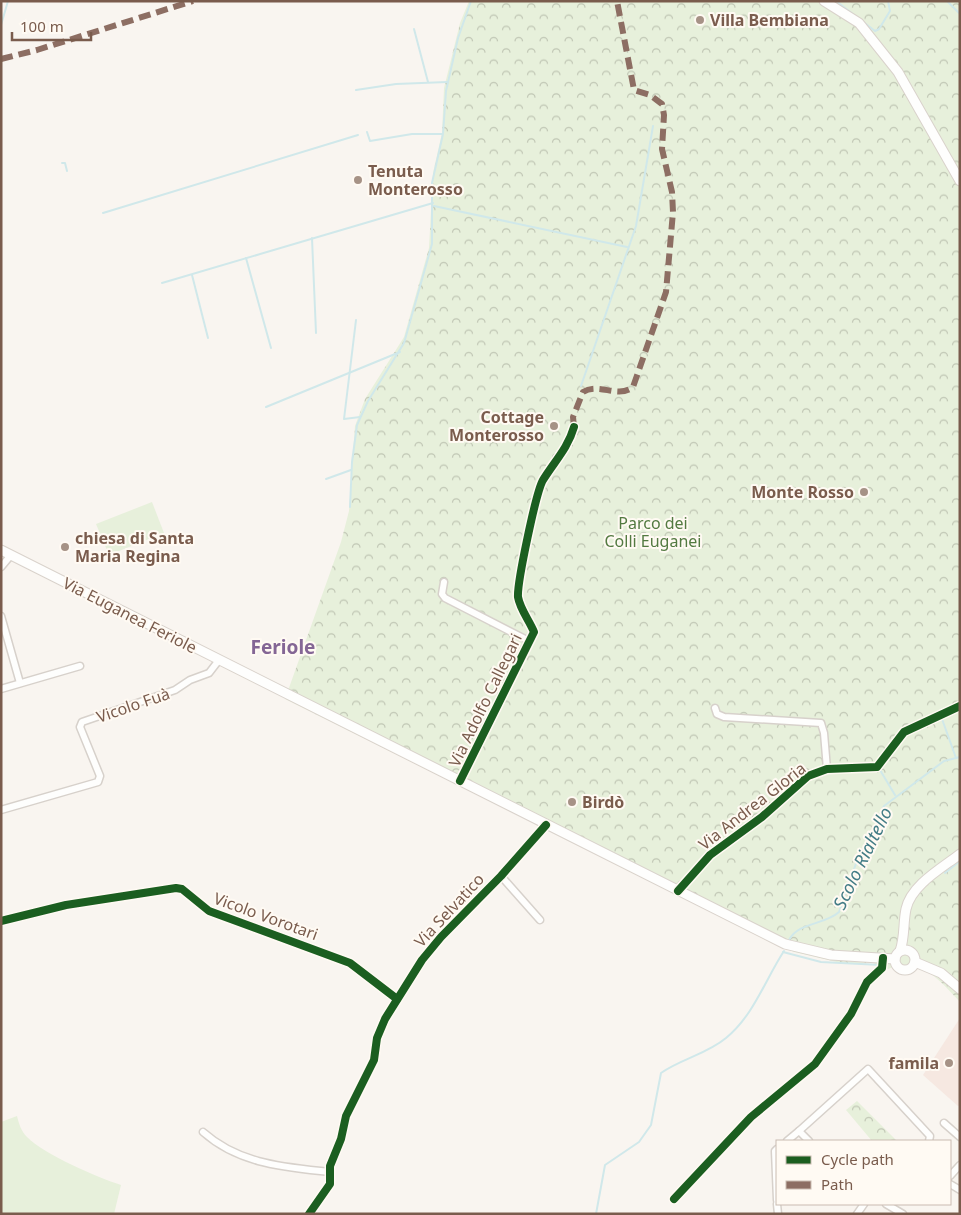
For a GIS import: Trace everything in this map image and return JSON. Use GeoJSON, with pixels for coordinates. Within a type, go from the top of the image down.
{"type":"FeatureCollection","features":[{"type":"Feature","properties":{"kind":"main road"},"geometry":{"type":"LineString","coordinates":[[824,1],[859,23],[894,66],[908,87],[960,181]]}},
{"type":"Feature","properties":{"kind":"main road","name":"Via Euganea Feriole"},"geometry":{"type":"LineString","coordinates":[[1,550],[546,825],[796,948],[831,956],[895,959]]}},
{"type":"Feature","properties":{"kind":"main road"},"geometry":{"type":"LineString","coordinates":[[904,951],[913,954],[915,962],[910,969],[904,970],[897,966],[895,959],[904,951],[905,912],[912,895],[960,854]]}},
{"type":"Feature","properties":{"kind":"main road"},"geometry":{"type":"LineString","coordinates":[[915,962],[941,974],[960,989]]}},
{"type":"Feature","properties":{"kind":"street","name":"Via Adolfo Callegari"},"geometry":{"type":"LineString","coordinates":[[460,781],[534,632],[518,598],[519,581],[538,492],[571,438],[574,427]]}},
{"type":"Feature","properties":{"kind":"street"},"geometry":{"type":"LineString","coordinates":[[1,567],[11,555]]}},
{"type":"Feature","properties":{"kind":"street","name":"Via Adolfo Callegari"},"geometry":{"type":"LineString","coordinates":[[444,582],[442,594],[446,598],[529,641]]}},
{"type":"Feature","properties":{"kind":"street"},"geometry":{"type":"LineString","coordinates":[[1,616],[20,683]]}},
{"type":"Feature","properties":{"kind":"street","name":"Vicolo Fuà"},"geometry":{"type":"LineString","coordinates":[[1,810],[98,782],[100,776],[80,727],[82,722],[175,690],[190,680],[209,673],[219,660]]}},
{"type":"Feature","properties":{"kind":"street"},"geometry":{"type":"LineString","coordinates":[[1,689],[80,666]]}},
{"type":"Feature","properties":{"kind":"street"},"geometry":{"type":"LineString","coordinates":[[827,769],[877,767],[904,732],[960,706]]}},
{"type":"Feature","properties":{"kind":"street","name":"Via Andrea Gloria"},"geometry":{"type":"LineString","coordinates":[[678,891],[710,855],[756,822],[808,776],[827,769],[824,733],[821,724],[795,720],[774,721],[724,718],[717,714],[715,708]]}},
{"type":"Feature","properties":{"kind":"street","name":"Via Selvatico"},"geometry":{"type":"LineString","coordinates":[[309,1214],[330,1184],[329,1172],[341,1139],[349,1106],[368,1075],[374,1060],[381,1027],[397,1000],[422,960],[441,937],[501,876],[546,825]]}},
{"type":"Feature","properties":{"kind":"street"},"geometry":{"type":"LineString","coordinates":[[501,876],[540,920]]}},
{"type":"Feature","properties":{"kind":"street","name":"Vicolo Vorotari"},"geometry":{"type":"LineString","coordinates":[[1,921],[66,905],[176,888],[182,890],[208,911],[350,963],[397,1000]]}},
{"type":"Feature","properties":{"kind":"street"},"geometry":{"type":"LineString","coordinates":[[674,1199],[751,1117],[815,1064],[851,1014],[867,982],[882,968],[884,958]]}},
{"type":"Feature","properties":{"kind":"street"},"geometry":{"type":"LineString","coordinates":[[787,1140],[868,1069],[930,1136],[929,1140]]}},
{"type":"Feature","properties":{"kind":"street"},"geometry":{"type":"LineString","coordinates":[[944,1123],[960,1136]]}},
{"type":"Feature","properties":{"kind":"street"},"geometry":{"type":"LineString","coordinates":[[799,1131],[808,1140]]}},
{"type":"Feature","properties":{"kind":"street"},"geometry":{"type":"LineString","coordinates":[[203,1132],[215,1142],[242,1157],[273,1165],[329,1172]]}},
{"type":"Feature","properties":{"kind":"street"},"geometry":{"type":"LineString","coordinates":[[776,1150],[776,1176]]}},
{"type":"Feature","properties":{"kind":"street"},"geometry":{"type":"LineString","coordinates":[[951,1175],[960,1166]]}},
{"type":"Feature","properties":{"kind":"street"},"geometry":{"type":"LineString","coordinates":[[888,1205],[903,1214]]}},
{"type":"Feature","properties":{"kind":"shaded area"},"geometry":{"type":"Polygon","coordinates":[[[960,1018],[960,1105],[958,1106],[923,1075],[960,1018]]]}},
{"type":"Feature","properties":{"kind":"green space","name":"Parco dei Colli Euganei"},"geometry":{"type":"Polygon","coordinates":[[[469,1],[960,1],[960,1002],[937,978],[920,968],[900,966],[888,969],[873,963],[845,964],[794,952],[285,699],[341,542],[349,511],[355,426],[365,399],[404,337],[429,248],[433,173],[442,133],[444,88],[460,23],[469,1]]]}},
{"type":"Feature","properties":{"kind":"green space"},"geometry":{"type":"Polygon","coordinates":[[[152,502],[164,533],[109,555],[96,524],[152,502]]]}},
{"type":"Feature","properties":{"kind":"green space"},"geometry":{"type":"Polygon","coordinates":[[[857,1101],[896,1140],[871,1140],[846,1110],[857,1101]]]}},
{"type":"Feature","properties":{"kind":"green space"},"geometry":{"type":"Polygon","coordinates":[[[17,1116],[23,1132],[35,1144],[72,1165],[121,1185],[114,1214],[1,1214],[1,1122],[17,1116]]]}},
{"type":"Feature","properties":{"kind":"waterway"},"geometry":{"type":"LineString","coordinates":[[1,25],[8,1]]}},
{"type":"Feature","properties":{"kind":"waterway"},"geometry":{"type":"LineString","coordinates":[[350,507],[352,462],[357,425],[368,401],[404,343],[432,244],[432,183],[443,134],[446,91],[458,38],[471,1]]}},
{"type":"Feature","properties":{"kind":"waterway"},"geometry":{"type":"LineString","coordinates":[[836,1],[875,31],[879,29],[890,11],[888,1]]}},
{"type":"Feature","properties":{"kind":"waterway"},"geometry":{"type":"LineString","coordinates":[[947,1],[960,14]]}},
{"type":"Feature","properties":{"kind":"waterway"},"geometry":{"type":"LineString","coordinates":[[414,29],[428,82]]}},
{"type":"Feature","properties":{"kind":"waterway"},"geometry":{"type":"LineString","coordinates":[[356,90],[396,84],[447,82]]}},
{"type":"Feature","properties":{"kind":"waterway"},"geometry":{"type":"LineString","coordinates":[[581,386],[636,226],[653,126]]}},
{"type":"Feature","properties":{"kind":"waterway"},"geometry":{"type":"LineString","coordinates":[[367,132],[370,141],[412,134],[442,134]]}},
{"type":"Feature","properties":{"kind":"waterway"},"geometry":{"type":"LineString","coordinates":[[103,213],[358,135]]}},
{"type":"Feature","properties":{"kind":"waterway"},"geometry":{"type":"LineString","coordinates":[[62,163],[65,163],[67,171]]}},
{"type":"Feature","properties":{"kind":"waterway"},"geometry":{"type":"LineString","coordinates":[[162,283],[433,203]]}},
{"type":"Feature","properties":{"kind":"waterway"},"geometry":{"type":"LineString","coordinates":[[434,206],[627,247]]}},
{"type":"Feature","properties":{"kind":"waterway"},"geometry":{"type":"LineString","coordinates":[[312,238],[316,333]]}},
{"type":"Feature","properties":{"kind":"waterway"},"geometry":{"type":"LineString","coordinates":[[246,258],[271,348]]}},
{"type":"Feature","properties":{"kind":"waterway"},"geometry":{"type":"LineString","coordinates":[[192,275],[208,338]]}},
{"type":"Feature","properties":{"kind":"waterway"},"geometry":{"type":"LineString","coordinates":[[356,320],[344,419],[360,417]]}},
{"type":"Feature","properties":{"kind":"waterway"},"geometry":{"type":"LineString","coordinates":[[266,407],[400,352]]}},
{"type":"Feature","properties":{"kind":"waterway"},"geometry":{"type":"LineString","coordinates":[[326,479],[351,470]]}},
{"type":"Feature","properties":{"kind":"waterway"},"geometry":{"type":"LineString","coordinates":[[927,725],[942,719],[956,758]]}},
{"type":"Feature","properties":{"kind":"waterway"},"geometry":{"type":"LineString","coordinates":[[903,738],[911,732]]}},
{"type":"Feature","properties":{"kind":"waterway"},"geometry":{"type":"LineString","coordinates":[[895,795],[880,770],[897,746]]}},
{"type":"Feature","properties":{"kind":"waterway","name":"Scolo Rialtello"},"geometry":{"type":"LineString","coordinates":[[789,940],[799,930],[839,912],[859,855],[877,832],[878,819],[884,806],[944,761],[960,757]]}},
{"type":"Feature","properties":{"kind":"waterway"},"geometry":{"type":"LineString","coordinates":[[945,873],[960,861]]}},
{"type":"Feature","properties":{"kind":"waterway","name":"Scolo Rialtello"},"geometry":{"type":"LineString","coordinates":[[596,1214],[605,1165],[639,1142],[651,1125],[661,1073],[719,1044],[736,1029],[752,1008],[784,951]]}},
{"type":"Feature","properties":{"kind":"waterway"},"geometry":{"type":"LineString","coordinates":[[783,952],[821,962],[881,965]]}},
{"type":"Feature","properties":{"kind":"marked path"},"geometry":{"type":"LineString","coordinates":[[1,59],[37,50],[193,1]]}},
{"type":"Feature","properties":{"kind":"marked path"},"geometry":{"type":"LineString","coordinates":[[574,427],[573,417],[583,392],[589,389],[621,391],[633,387],[666,292],[673,212],[672,192],[662,149],[664,115],[662,104],[650,95],[634,90],[617,1]]}},
{"type":"Feature","properties":{"kind":"cycle path"},"geometry":{"type":"LineString","coordinates":[[460,781],[534,632],[518,597],[524,557],[543,480],[564,448],[574,427]]}},
{"type":"Feature","properties":{"kind":"cycle path"},"geometry":{"type":"LineString","coordinates":[[678,891],[710,855],[762,817],[808,776],[827,769],[877,767],[904,732],[960,706]]}},
{"type":"Feature","properties":{"kind":"cycle path"},"geometry":{"type":"LineString","coordinates":[[309,1214],[330,1184],[330,1166],[341,1139],[346,1116],[374,1060],[377,1038],[385,1019],[422,960],[441,937],[501,876],[546,825]]}},
{"type":"Feature","properties":{"kind":"cycle path"},"geometry":{"type":"LineString","coordinates":[[1,921],[66,905],[176,888],[182,889],[209,911],[350,963],[397,999]]}},
{"type":"Feature","properties":{"kind":"cycle path"},"geometry":{"type":"LineString","coordinates":[[674,1199],[751,1117],[815,1064],[851,1014],[867,982],[882,968],[883,958]]}},
{"type":"Feature","properties":{"kind":"place","name":"Villa Bembiana"},"geometry":{"type":"Point","coordinates":[700,20]}},
{"type":"Feature","properties":{"kind":"place","name":"Tenuta Monterosso"},"geometry":{"type":"Point","coordinates":[358,180]}},
{"type":"Feature","properties":{"kind":"place","name":"Cottage Monterosso"},"geometry":{"type":"Point","coordinates":[554,426]}},
{"type":"Feature","properties":{"kind":"place","name":"Monte Rosso"},"geometry":{"type":"Point","coordinates":[864,492]}},
{"type":"Feature","properties":{"kind":"place","name":"chiesa di Santa Maria Regina"},"geometry":{"type":"Point","coordinates":[65,547]}},
{"type":"Feature","properties":{"kind":"place","name":"Birdò"},"geometry":{"type":"Point","coordinates":[572,802]}},
{"type":"Feature","properties":{"kind":"place","name":"famila"},"geometry":{"type":"Point","coordinates":[949,1063]}},
{"type":"Feature","properties":{"kind":"district","name":"Feriole"},"geometry":{"type":"Point","coordinates":[283,647]}}]}
